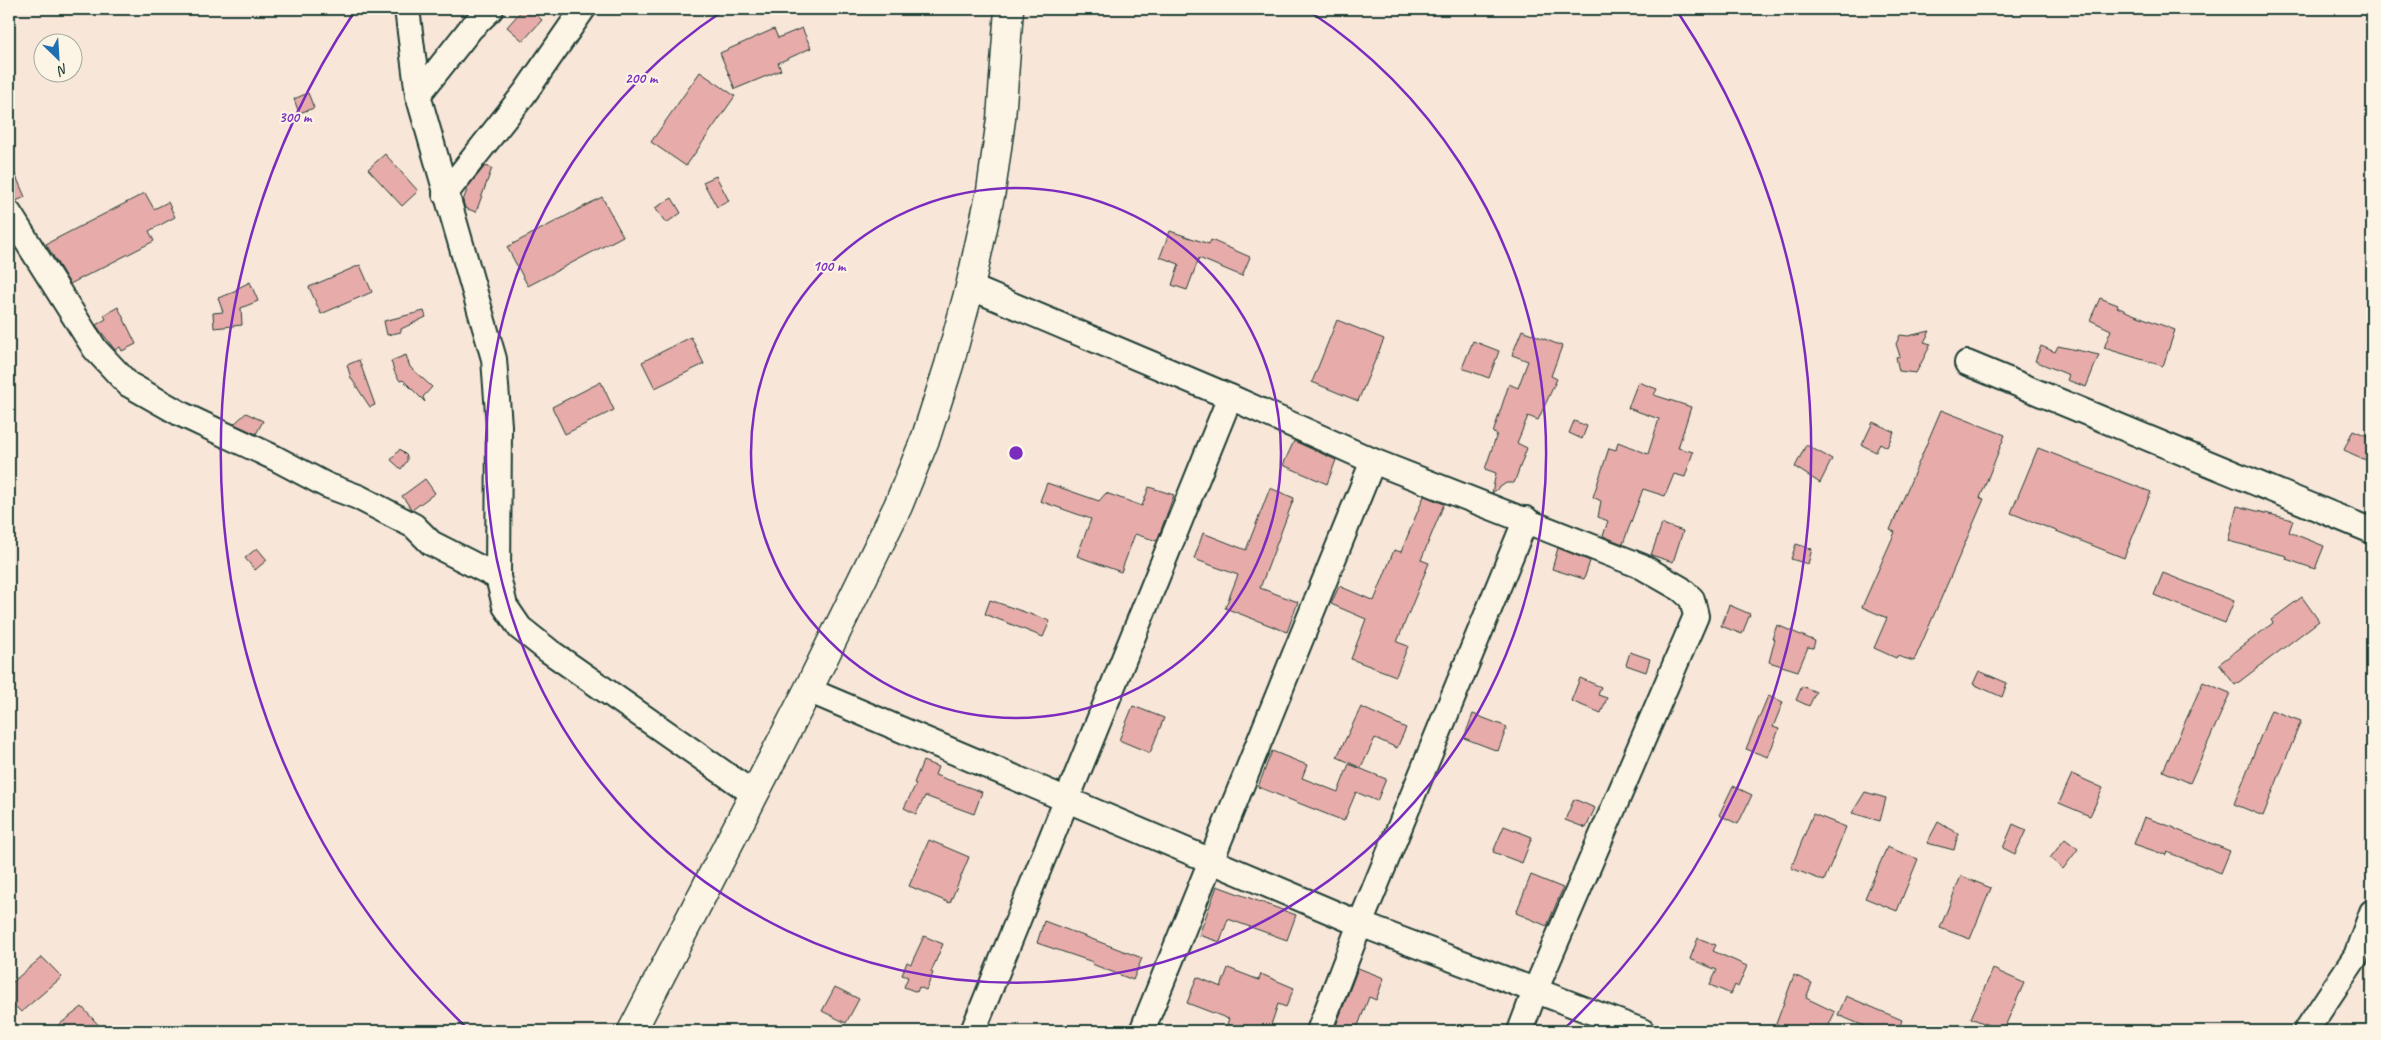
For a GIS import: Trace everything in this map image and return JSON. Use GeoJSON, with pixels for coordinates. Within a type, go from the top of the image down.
{"type":"FeatureCollection","features":[{"type":"Feature","properties":{"kind":"main road"},"geometry":{"type":"LineString","coordinates":[[632,1031],[808,690],[898,506],[926,437],[949,365],[970,287],[991,191],[1001,119],[1010,9]]}},
{"type":"Feature","properties":{"kind":"street"},"geometry":{"type":"LineString","coordinates":[[407,9],[418,95],[494,359],[499,426],[498,577],[505,606],[520,628],[754,794]]}},
{"type":"Feature","properties":{"kind":"street"},"geometry":{"type":"LineString","coordinates":[[418,95],[471,28],[490,9]]}},
{"type":"Feature","properties":{"kind":"street"},"geometry":{"type":"LineString","coordinates":[[445,194],[524,94],[583,9]]}},
{"type":"Feature","properties":{"kind":"street"},"geometry":{"type":"LineString","coordinates":[[9,213],[95,350],[128,384],[181,414],[276,458],[326,485],[366,501],[414,526],[431,543],[498,577]]}},
{"type":"Feature","properties":{"kind":"street"},"geometry":{"type":"LineString","coordinates":[[970,287],[1230,397],[1373,461],[1526,519],[1641,566],[1673,584],[1692,599],[1696,616],[1535,991],[1520,1031]]}},
{"type":"Feature","properties":{"kind":"street"},"geometry":{"type":"LineString","coordinates":[[1967,363],[2372,531]]}},
{"type":"Feature","properties":{"kind":"street"},"geometry":{"type":"LineString","coordinates":[[973,1031],[1065,800],[1230,397]]}},
{"type":"Feature","properties":{"kind":"street"},"geometry":{"type":"LineString","coordinates":[[1142,1031],[1373,461]]}},
{"type":"Feature","properties":{"kind":"street"},"geometry":{"type":"LineString","coordinates":[[1319,1031],[1360,924],[1526,519]]}},
{"type":"Feature","properties":{"kind":"street"},"geometry":{"type":"LineString","coordinates":[[808,690],[1360,924],[1642,1031]]}},
{"type":"Feature","properties":{"kind":"street"},"geometry":{"type":"LineString","coordinates":[[2306,1031],[2356,956],[2372,912]]}},
{"type":"Feature","properties":{"kind":"building"},"geometry":{"type":"Polygon","coordinates":[[[523,9],[529,9],[542,20],[523,41],[507,27],[523,9]]]}},
{"type":"Feature","properties":{"kind":"building"},"geometry":{"type":"Polygon","coordinates":[[[802,28],[811,48],[778,63],[781,70],[735,89],[720,53],[774,29],[778,38],[802,28]]]}},
{"type":"Feature","properties":{"kind":"building"},"geometry":{"type":"Polygon","coordinates":[[[700,72],[735,96],[686,166],[651,142],[700,72]]]}},
{"type":"Feature","properties":{"kind":"building"},"geometry":{"type":"Polygon","coordinates":[[[308,93],[314,108],[299,113],[294,99],[308,93]]]}},
{"type":"Feature","properties":{"kind":"building"},"geometry":{"type":"Polygon","coordinates":[[[385,154],[418,191],[402,206],[368,169],[385,154]]]}},
{"type":"Feature","properties":{"kind":"building"},"geometry":{"type":"Polygon","coordinates":[[[9,160],[25,197],[16,201],[9,199],[9,160]]]}},
{"type":"Feature","properties":{"kind":"building"},"geometry":{"type":"Polygon","coordinates":[[[485,166],[492,168],[476,212],[465,208],[463,201],[468,187],[485,166]]]}},
{"type":"Feature","properties":{"kind":"building"},"geometry":{"type":"Polygon","coordinates":[[[716,176],[729,201],[717,207],[703,182],[716,176]]]}},
{"type":"Feature","properties":{"kind":"building"},"geometry":{"type":"Polygon","coordinates":[[[145,193],[154,209],[168,202],[175,217],[149,231],[154,241],[70,284],[46,244],[145,193]]]}},
{"type":"Feature","properties":{"kind":"building"},"geometry":{"type":"Polygon","coordinates":[[[602,197],[623,236],[528,286],[507,247],[602,197]]]}},
{"type":"Feature","properties":{"kind":"building"},"geometry":{"type":"Polygon","coordinates":[[[672,198],[681,213],[666,223],[655,208],[672,198]]]}},
{"type":"Feature","properties":{"kind":"building"},"geometry":{"type":"Polygon","coordinates":[[[1170,231],[1209,244],[1211,240],[1250,257],[1242,276],[1199,258],[1187,290],[1172,285],[1179,264],[1160,257],[1170,231]]]}},
{"type":"Feature","properties":{"kind":"building"},"geometry":{"type":"Polygon","coordinates":[[[360,265],[372,292],[321,314],[309,287],[360,265]]]}},
{"type":"Feature","properties":{"kind":"building"},"geometry":{"type":"Polygon","coordinates":[[[250,282],[258,301],[241,308],[242,325],[214,328],[213,313],[223,312],[218,298],[237,291],[236,289],[250,282]]]}},
{"type":"Feature","properties":{"kind":"building"},"geometry":{"type":"Polygon","coordinates":[[[2100,298],[2118,305],[2117,307],[2130,313],[2175,330],[2163,366],[2104,348],[2111,330],[2090,320],[2100,298]]]}},
{"type":"Feature","properties":{"kind":"building"},"geometry":{"type":"Polygon","coordinates":[[[118,307],[136,344],[122,351],[120,347],[115,350],[96,325],[106,319],[104,315],[118,307]]]}},
{"type":"Feature","properties":{"kind":"building"},"geometry":{"type":"Polygon","coordinates":[[[424,311],[426,317],[401,329],[401,332],[387,335],[384,321],[424,311]]]}},
{"type":"Feature","properties":{"kind":"building"},"geometry":{"type":"Polygon","coordinates":[[[1337,320],[1384,339],[1358,401],[1312,382],[1337,320]]]}},
{"type":"Feature","properties":{"kind":"building"},"geometry":{"type":"Polygon","coordinates":[[[1522,330],[1562,346],[1551,376],[1557,379],[1538,420],[1528,416],[1517,443],[1527,448],[1514,483],[1506,483],[1492,493],[1496,473],[1485,469],[1497,434],[1493,433],[1509,384],[1518,388],[1528,361],[1512,355],[1522,330]]]}},
{"type":"Feature","properties":{"kind":"building"},"geometry":{"type":"Polygon","coordinates":[[[1930,331],[1924,342],[1931,344],[1916,373],[1899,371],[1896,357],[1900,356],[1896,344],[1900,335],[1908,336],[1930,331]]]}},
{"type":"Feature","properties":{"kind":"building"},"geometry":{"type":"Polygon","coordinates":[[[691,337],[704,364],[655,388],[642,362],[691,337]]]}},
{"type":"Feature","properties":{"kind":"building"},"geometry":{"type":"Polygon","coordinates":[[[1473,341],[1499,351],[1489,378],[1462,368],[1473,341]]]}},
{"type":"Feature","properties":{"kind":"building"},"geometry":{"type":"Polygon","coordinates":[[[2041,346],[2055,352],[2058,346],[2099,355],[2086,387],[2067,380],[2069,375],[2035,361],[2041,346]]]}},
{"type":"Feature","properties":{"kind":"building"},"geometry":{"type":"Polygon","coordinates":[[[406,355],[410,367],[432,387],[423,397],[425,402],[403,380],[400,381],[395,373],[391,361],[406,355]]]}},
{"type":"Feature","properties":{"kind":"building"},"geometry":{"type":"Polygon","coordinates":[[[359,360],[375,405],[370,407],[351,378],[347,365],[359,360]]]}},
{"type":"Feature","properties":{"kind":"building"},"geometry":{"type":"Polygon","coordinates":[[[601,382],[614,410],[565,434],[552,407],[601,382]]]}},
{"type":"Feature","properties":{"kind":"building"},"geometry":{"type":"Polygon","coordinates":[[[1638,382],[1657,389],[1654,395],[1691,407],[1678,448],[1693,452],[1685,477],[1674,474],[1665,496],[1643,489],[1623,544],[1603,536],[1608,521],[1598,517],[1601,501],[1593,497],[1609,448],[1616,450],[1618,442],[1648,454],[1659,419],[1628,408],[1638,382]]]}},
{"type":"Feature","properties":{"kind":"building"},"geometry":{"type":"Polygon","coordinates":[[[1941,410],[2005,435],[1980,498],[1984,499],[1914,661],[1897,656],[1896,658],[1874,648],[1887,618],[1862,607],[1895,532],[1890,530],[1941,410]]]}},
{"type":"Feature","properties":{"kind":"building"},"geometry":{"type":"Polygon","coordinates":[[[246,413],[263,421],[256,434],[234,424],[246,413]]]}},
{"type":"Feature","properties":{"kind":"building"},"geometry":{"type":"Polygon","coordinates":[[[1574,421],[1587,426],[1582,439],[1569,433],[1574,421]]]}},
{"type":"Feature","properties":{"kind":"building"},"geometry":{"type":"Polygon","coordinates":[[[1873,422],[1894,432],[1887,447],[1880,443],[1876,452],[1862,445],[1873,422]]]}},
{"type":"Feature","properties":{"kind":"building"},"geometry":{"type":"Polygon","coordinates":[[[2353,430],[2372,438],[2372,463],[2344,450],[2353,430]]]}},
{"type":"Feature","properties":{"kind":"building"},"geometry":{"type":"Polygon","coordinates":[[[1294,441],[1336,460],[1327,484],[1283,465],[1294,441]]]}},
{"type":"Feature","properties":{"kind":"building"},"geometry":{"type":"Polygon","coordinates":[[[1806,445],[1832,459],[1820,483],[1795,467],[1806,445]]]}},
{"type":"Feature","properties":{"kind":"building"},"geometry":{"type":"Polygon","coordinates":[[[2038,448],[2151,492],[2124,558],[2011,513],[2038,448]]]}},
{"type":"Feature","properties":{"kind":"building"},"geometry":{"type":"Polygon","coordinates":[[[400,449],[407,456],[407,461],[401,469],[391,460],[400,449]]]}},
{"type":"Feature","properties":{"kind":"building"},"geometry":{"type":"Polygon","coordinates":[[[425,479],[435,493],[412,510],[402,496],[425,479]]]}},
{"type":"Feature","properties":{"kind":"building"},"geometry":{"type":"Polygon","coordinates":[[[1047,483],[1099,501],[1106,493],[1142,506],[1149,487],[1174,495],[1157,541],[1135,534],[1121,572],[1077,556],[1091,519],[1040,501],[1047,483]]]}},
{"type":"Feature","properties":{"kind":"building"},"geometry":{"type":"Polygon","coordinates":[[[1270,488],[1294,498],[1260,588],[1298,602],[1287,632],[1225,608],[1238,575],[1194,559],[1203,533],[1246,550],[1270,488]]]}},
{"type":"Feature","properties":{"kind":"building"},"geometry":{"type":"Polygon","coordinates":[[[1424,496],[1444,504],[1421,560],[1429,563],[1397,642],[1408,646],[1396,676],[1351,659],[1366,619],[1331,604],[1339,586],[1374,601],[1394,550],[1401,552],[1424,496]]]}},
{"type":"Feature","properties":{"kind":"building"},"geometry":{"type":"Polygon","coordinates":[[[2237,506],[2293,520],[2289,532],[2324,546],[2315,569],[2286,559],[2287,556],[2228,541],[2237,506]]]}},
{"type":"Feature","properties":{"kind":"building"},"geometry":{"type":"Polygon","coordinates":[[[1662,524],[1683,531],[1673,562],[1651,555],[1662,524]]]}},
{"type":"Feature","properties":{"kind":"building"},"geometry":{"type":"Polygon","coordinates":[[[1796,544],[1812,549],[1808,564],[1791,559],[1796,544]]]}},
{"type":"Feature","properties":{"kind":"building"},"geometry":{"type":"Polygon","coordinates":[[[257,548],[267,560],[255,570],[245,558],[257,548]]]}},
{"type":"Feature","properties":{"kind":"building"},"geometry":{"type":"Polygon","coordinates":[[[1558,548],[1590,561],[1584,579],[1552,569],[1558,548]]]}},
{"type":"Feature","properties":{"kind":"building"},"geometry":{"type":"Polygon","coordinates":[[[2163,573],[2234,601],[2225,623],[2154,595],[2163,573]]]}},
{"type":"Feature","properties":{"kind":"building"},"geometry":{"type":"Polygon","coordinates":[[[2302,597],[2319,621],[2235,685],[2219,664],[2273,623],[2271,620],[2302,597]]]}},
{"type":"Feature","properties":{"kind":"building"},"geometry":{"type":"Polygon","coordinates":[[[990,600],[1050,621],[1043,637],[985,614],[990,600]]]}},
{"type":"Feature","properties":{"kind":"building"},"geometry":{"type":"Polygon","coordinates":[[[1729,605],[1750,614],[1742,634],[1721,626],[1729,605]]]}},
{"type":"Feature","properties":{"kind":"building"},"geometry":{"type":"Polygon","coordinates":[[[1777,625],[1815,641],[1813,648],[1808,647],[1798,671],[1769,662],[1775,639],[1772,639],[1777,625]]]}},
{"type":"Feature","properties":{"kind":"building"},"geometry":{"type":"Polygon","coordinates":[[[1630,652],[1650,659],[1646,672],[1626,665],[1630,652]]]}},
{"type":"Feature","properties":{"kind":"building"},"geometry":{"type":"Polygon","coordinates":[[[1979,671],[2007,683],[2002,697],[1973,684],[1979,671]]]}},
{"type":"Feature","properties":{"kind":"building"},"geometry":{"type":"Polygon","coordinates":[[[1580,678],[1601,687],[1598,695],[1607,698],[1601,713],[1571,701],[1580,678]]]}},
{"type":"Feature","properties":{"kind":"building"},"geometry":{"type":"Polygon","coordinates":[[[2203,682],[2230,693],[2190,783],[2163,771],[2203,682]]]}},
{"type":"Feature","properties":{"kind":"building"},"geometry":{"type":"Polygon","coordinates":[[[1802,686],[1816,692],[1809,706],[1796,700],[1802,686]]]}},
{"type":"Feature","properties":{"kind":"building"},"geometry":{"type":"Polygon","coordinates":[[[1768,696],[1783,702],[1773,727],[1779,729],[1768,757],[1746,749],[1768,696]]]}},
{"type":"Feature","properties":{"kind":"building"},"geometry":{"type":"Polygon","coordinates":[[[1133,706],[1164,718],[1150,753],[1119,740],[1133,706]]]}},
{"type":"Feature","properties":{"kind":"building"},"geometry":{"type":"Polygon","coordinates":[[[1361,707],[1406,728],[1397,748],[1375,738],[1361,768],[1337,757],[1361,707]]]}},
{"type":"Feature","properties":{"kind":"building"},"geometry":{"type":"Polygon","coordinates":[[[2271,710],[2301,721],[2263,816],[2234,804],[2271,710]]]}},
{"type":"Feature","properties":{"kind":"building"},"geometry":{"type":"Polygon","coordinates":[[[1473,714],[1507,727],[1498,751],[1464,738],[1473,714]]]}},
{"type":"Feature","properties":{"kind":"building"},"geometry":{"type":"Polygon","coordinates":[[[1272,751],[1307,765],[1302,778],[1338,792],[1349,764],[1386,779],[1377,801],[1356,792],[1344,821],[1258,787],[1272,751]]]}},
{"type":"Feature","properties":{"kind":"building"},"geometry":{"type":"Polygon","coordinates":[[[923,761],[938,767],[935,775],[982,792],[974,814],[925,796],[916,814],[904,808],[916,784],[914,783],[923,761]]]}},
{"type":"Feature","properties":{"kind":"building"},"geometry":{"type":"Polygon","coordinates":[[[2072,774],[2103,788],[2090,816],[2059,803],[2072,774]]]}},
{"type":"Feature","properties":{"kind":"building"},"geometry":{"type":"Polygon","coordinates":[[[1733,786],[1752,795],[1738,824],[1719,815],[1733,786]]]}},
{"type":"Feature","properties":{"kind":"building"},"geometry":{"type":"Polygon","coordinates":[[[1865,792],[1886,798],[1880,821],[1852,813],[1865,792]]]}},
{"type":"Feature","properties":{"kind":"building"},"geometry":{"type":"Polygon","coordinates":[[[1574,799],[1595,808],[1586,828],[1565,820],[1574,799]]]}},
{"type":"Feature","properties":{"kind":"building"},"geometry":{"type":"Polygon","coordinates":[[[1813,814],[1846,827],[1824,881],[1791,868],[1813,814]]]}},
{"type":"Feature","properties":{"kind":"building"},"geometry":{"type":"Polygon","coordinates":[[[2144,817],[2230,851],[2221,873],[2167,852],[2166,855],[2134,844],[2144,817]]]}},
{"type":"Feature","properties":{"kind":"building"},"geometry":{"type":"Polygon","coordinates":[[[1938,822],[1958,834],[1954,850],[1927,843],[1938,822]]]}},
{"type":"Feature","properties":{"kind":"building"},"geometry":{"type":"Polygon","coordinates":[[[2013,824],[2026,830],[2015,854],[2003,848],[2013,824]]]}},
{"type":"Feature","properties":{"kind":"building"},"geometry":{"type":"Polygon","coordinates":[[[1504,826],[1532,837],[1522,863],[1493,852],[1504,826]]]}},
{"type":"Feature","properties":{"kind":"building"},"geometry":{"type":"Polygon","coordinates":[[[2065,839],[2078,849],[2063,869],[2050,858],[2065,839]]]}},
{"type":"Feature","properties":{"kind":"building"},"geometry":{"type":"Polygon","coordinates":[[[929,840],[969,857],[950,903],[909,886],[929,840]]]}},
{"type":"Feature","properties":{"kind":"building"},"geometry":{"type":"Polygon","coordinates":[[[1887,847],[1918,859],[1897,911],[1865,898],[1887,847]]]}},
{"type":"Feature","properties":{"kind":"building"},"geometry":{"type":"Polygon","coordinates":[[[1531,875],[1563,888],[1547,926],[1516,913],[1531,875]]]}},
{"type":"Feature","properties":{"kind":"building"},"geometry":{"type":"Polygon","coordinates":[[[1961,876],[1991,888],[1970,939],[1940,928],[1961,876]]]}},
{"type":"Feature","properties":{"kind":"building"},"geometry":{"type":"Polygon","coordinates":[[[1217,886],[1296,915],[1287,940],[1228,919],[1220,942],[1199,935],[1217,886]]]}},
{"type":"Feature","properties":{"kind":"building"},"geometry":{"type":"Polygon","coordinates":[[[1044,921],[1142,958],[1133,980],[1092,964],[1093,962],[1037,943],[1044,921]]]}},
{"type":"Feature","properties":{"kind":"building"},"geometry":{"type":"Polygon","coordinates":[[[924,936],[943,944],[931,972],[933,973],[926,990],[919,987],[917,992],[904,987],[908,977],[902,975],[907,962],[911,964],[924,936]]]}},
{"type":"Feature","properties":{"kind":"building"},"geometry":{"type":"Polygon","coordinates":[[[1698,938],[1716,945],[1713,951],[1747,966],[1738,987],[1735,985],[1731,994],[1710,985],[1717,970],[1690,959],[1698,938]]]}},
{"type":"Feature","properties":{"kind":"building"},"geometry":{"type":"Polygon","coordinates":[[[42,957],[62,977],[21,1012],[9,1000],[9,985],[42,957]]]}},
{"type":"Feature","properties":{"kind":"building"},"geometry":{"type":"Polygon","coordinates":[[[1228,968],[1259,980],[1261,974],[1294,988],[1286,1007],[1278,1004],[1269,1031],[1224,1031],[1229,1019],[1187,1003],[1197,977],[1221,987],[1228,968]]]}},
{"type":"Feature","properties":{"kind":"building"},"geometry":{"type":"Polygon","coordinates":[[[1358,968],[1384,978],[1376,1000],[1369,997],[1356,1031],[1334,1031],[1358,968]]]}},
{"type":"Feature","properties":{"kind":"building"},"geometry":{"type":"Polygon","coordinates":[[[1993,969],[2024,983],[2003,1031],[1971,1018],[1993,969]]]}},
{"type":"Feature","properties":{"kind":"building"},"geometry":{"type":"Polygon","coordinates":[[[1794,975],[1812,983],[1806,998],[1835,1012],[1826,1031],[1793,1031],[1776,1024],[1794,975]]]}},
{"type":"Feature","properties":{"kind":"building"},"geometry":{"type":"Polygon","coordinates":[[[835,987],[859,999],[846,1023],[822,1011],[835,987]]]}},
{"type":"Feature","properties":{"kind":"building"},"geometry":{"type":"Polygon","coordinates":[[[1846,996],[1902,1020],[1898,1031],[1876,1031],[1838,1015],[1846,996]]]}},
{"type":"Feature","properties":{"kind":"building"},"geometry":{"type":"Polygon","coordinates":[[[82,1007],[104,1031],[51,1031],[82,1007]]]}}]}
